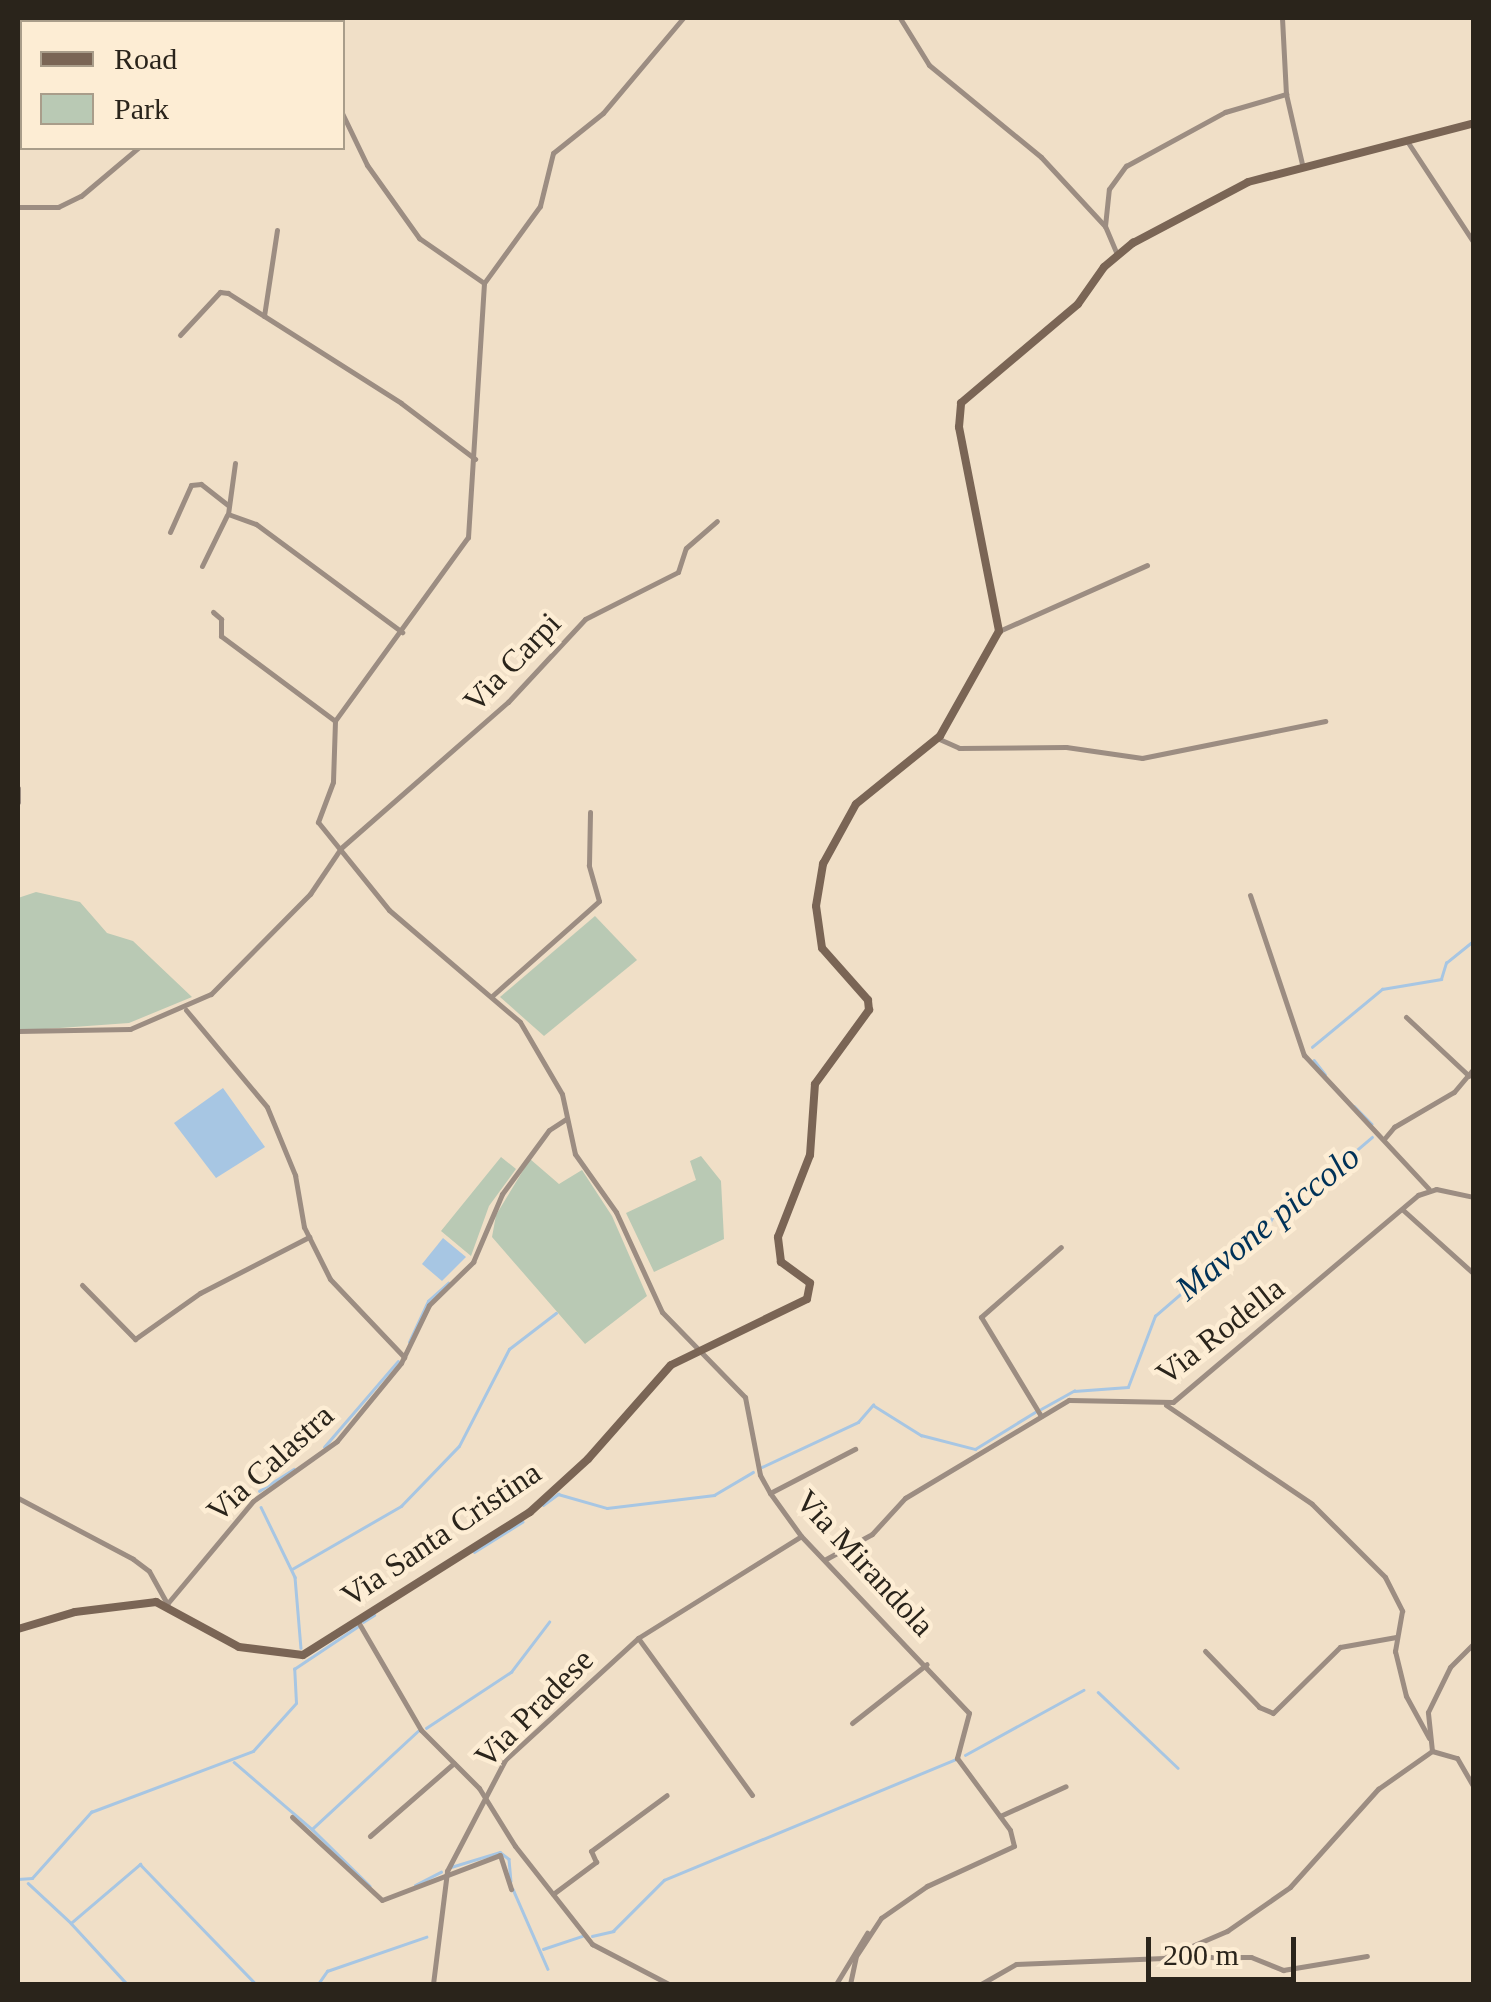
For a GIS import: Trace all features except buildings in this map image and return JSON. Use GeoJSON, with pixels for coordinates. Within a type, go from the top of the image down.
{"type":"FeatureCollection","features":[{"type":"Feature","properties":{"kind":"street"},"geometry":{"type":"LineString","coordinates":[[684,18],[603,112],[553,154],[540,206],[484,282],[468,537],[335,721],[333,782],[318,822],[388,910],[492,996],[547,1059],[575,1154],[616,1212],[662,1312],[695,1350]]}},
{"type":"Feature","properties":{"kind":"street"},"geometry":{"type":"LineString","coordinates":[[900,18],[929,65],[1040,157],[1105,226],[1117,254]]}},
{"type":"Feature","properties":{"kind":"street"},"geometry":{"type":"LineString","coordinates":[[1282,18],[1286,94],[1303,169]]}},
{"type":"Feature","properties":{"kind":"street"},"geometry":{"type":"LineString","coordinates":[[1105,226],[1109,190],[1126,166],[1225,112],[1286,94]]}},
{"type":"Feature","properties":{"kind":"street"},"geometry":{"type":"LineString","coordinates":[[345,119],[367,165],[420,238],[484,282]]}},
{"type":"Feature","properties":{"kind":"street"},"geometry":{"type":"LineString","coordinates":[[1147,565],[999,631],[959,427],[961,402],[1078,304],[1117,254],[1248,182],[1474,123]]}},
{"type":"Feature","properties":{"kind":"street"},"geometry":{"type":"LineString","coordinates":[[1406,140],[1474,243]]}},
{"type":"Feature","properties":{"kind":"street"},"geometry":{"type":"LineString","coordinates":[[18,207],[58,207],[81,196],[136,150]]}},
{"type":"Feature","properties":{"kind":"street"},"geometry":{"type":"LineString","coordinates":[[264,316],[277,230]]}},
{"type":"Feature","properties":{"kind":"street"},"geometry":{"type":"LineString","coordinates":[[180,335],[220,292],[402,402],[475,458]]}},
{"type":"Feature","properties":{"kind":"street"},"geometry":{"type":"LineString","coordinates":[[202,566],[228,514],[236,463]]}},
{"type":"Feature","properties":{"kind":"street"},"geometry":{"type":"LineString","coordinates":[[170,532],[191,485],[201,484],[228,505]]}},
{"type":"Feature","properties":{"kind":"street"},"geometry":{"type":"LineString","coordinates":[[228,514],[256,524],[402,632]]}},
{"type":"Feature","properties":{"kind":"street","name":"Via Carpi"},"geometry":{"type":"LineString","coordinates":[[186,1010],[257,951],[310,894],[341,848],[508,702],[584,619],[678,572],[686,548],[717,521]]}},
{"type":"Feature","properties":{"kind":"street"},"geometry":{"type":"LineString","coordinates":[[213,612],[221,620],[220,636],[335,721]]}},
{"type":"Feature","properties":{"kind":"street","name":"Via Santa Cristina"},"geometry":{"type":"LineString","coordinates":[[18,1498],[133,1559],[149,1571],[167,1604],[239,1647],[270,1656],[303,1656],[530,1512],[588,1460],[648,1384],[695,1350],[798,1305],[812,1291],[781,1262],[778,1237],[810,1155],[815,1084],[869,1010],[868,1000],[822,948],[817,885],[856,804],[938,738],[960,709],[999,631]]}},
{"type":"Feature","properties":{"kind":"street"},"geometry":{"type":"LineString","coordinates":[[938,738],[958,748],[1066,748],[1142,758],[1325,721]]}},
{"type":"Feature","properties":{"kind":"street"},"geometry":{"type":"LineString","coordinates":[[18,788],[18,802]]}},
{"type":"Feature","properties":{"kind":"street"},"geometry":{"type":"LineString","coordinates":[[492,996],[598,900],[589,865],[590,812]]}},
{"type":"Feature","properties":{"kind":"street"},"geometry":{"type":"LineString","coordinates":[[1250,895],[1304,1056],[1428,1189],[1474,1197]]}},
{"type":"Feature","properties":{"kind":"street"},"geometry":{"type":"LineString","coordinates":[[18,1030],[130,1029],[186,1010],[267,1106],[292,1165],[309,1237],[330,1278],[404,1357]]}},
{"type":"Feature","properties":{"kind":"street"},"geometry":{"type":"LineString","coordinates":[[1406,1017],[1469,1076]]}},
{"type":"Feature","properties":{"kind":"street"},"geometry":{"type":"LineString","coordinates":[[1384,1140],[1469,1076],[1474,1068]]}},
{"type":"Feature","properties":{"kind":"street","name":"Via Calastra"},"geometry":{"type":"LineString","coordinates":[[167,1604],[253,1500],[337,1441],[404,1357],[430,1305],[473,1262],[502,1194],[549,1130],[566,1119]]}},
{"type":"Feature","properties":{"kind":"street","name":"Via Rodella"},"geometry":{"type":"LineString","coordinates":[[826,1559],[872,1534],[904,1498],[1041,1416],[1086,1397],[1166,1405],[1428,1189]]}},
{"type":"Feature","properties":{"kind":"street"},"geometry":{"type":"LineString","coordinates":[[1402,1210],[1474,1274]]}},
{"type":"Feature","properties":{"kind":"street"},"geometry":{"type":"LineString","coordinates":[[82,1285],[135,1339],[200,1294],[309,1237]]}},
{"type":"Feature","properties":{"kind":"street"},"geometry":{"type":"LineString","coordinates":[[1041,1416],[980,1317],[1062,1247]]}},
{"type":"Feature","properties":{"kind":"street","name":"Via Mirandola"},"geometry":{"type":"LineString","coordinates":[[695,1350],[745,1397],[760,1474],[801,1536],[969,1712],[957,1758],[1000,1816]]}},
{"type":"Feature","properties":{"kind":"street"},"geometry":{"type":"LineString","coordinates":[[1166,1405],[1324,1514],[1395,1590],[1402,1611],[1396,1637],[1406,1696],[1432,1751]]}},
{"type":"Feature","properties":{"kind":"street","name":"Via Mirandola"},"geometry":{"type":"LineString","coordinates":[[770,1493],[855,1448]]}},
{"type":"Feature","properties":{"kind":"street","name":"Via Pradese"},"geometry":{"type":"LineString","coordinates":[[434,1984],[446,1873],[482,1795],[505,1760],[638,1638],[801,1536]]}},
{"type":"Feature","properties":{"kind":"street"},"geometry":{"type":"LineString","coordinates":[[18,1630],[106,1606],[167,1604]]}},
{"type":"Feature","properties":{"kind":"street"},"geometry":{"type":"LineString","coordinates":[[357,1620],[421,1730],[482,1795],[553,1894],[604,1955],[669,1984]]}},
{"type":"Feature","properties":{"kind":"street"},"geometry":{"type":"LineString","coordinates":[[1205,1651],[1259,1707],[1273,1713],[1340,1647],[1396,1637]]}},
{"type":"Feature","properties":{"kind":"street","name":"Via Pradese"},"geometry":{"type":"LineString","coordinates":[[638,1638],[752,1796]]}},
{"type":"Feature","properties":{"kind":"street"},"geometry":{"type":"LineString","coordinates":[[1429,1738],[1435,1698],[1450,1667],[1474,1643]]}},
{"type":"Feature","properties":{"kind":"street","name":"Via Mirandola"},"geometry":{"type":"LineString","coordinates":[[852,1723],[927,1664]]}},
{"type":"Feature","properties":{"kind":"street"},"geometry":{"type":"LineString","coordinates":[[1164,1958],[1228,1931],[1275,1900],[1378,1788],[1432,1751],[1458,1758],[1474,1787]]}},
{"type":"Feature","properties":{"kind":"street"},"geometry":{"type":"LineString","coordinates":[[370,1836],[454,1762]]}},
{"type":"Feature","properties":{"kind":"street"},"geometry":{"type":"LineString","coordinates":[[836,1984],[867,1933],[927,1886],[1011,1849],[1014,1839],[1000,1816],[1066,1786]]}},
{"type":"Feature","properties":{"kind":"street"},"geometry":{"type":"LineString","coordinates":[[553,1894],[596,1862],[592,1851],[667,1795]]}},
{"type":"Feature","properties":{"kind":"street"},"geometry":{"type":"LineString","coordinates":[[292,1817],[382,1900],[500,1855],[511,1889]]}},
{"type":"Feature","properties":{"kind":"street"},"geometry":{"type":"LineString","coordinates":[[850,1984],[867,1933]]}},
{"type":"Feature","properties":{"kind":"street"},"geometry":{"type":"LineString","coordinates":[[981,1984],[1016,1964],[1251,1957],[1290,1970],[1367,1956]]}},
{"type":"Feature","properties":{"kind":"green space"},"geometry":{"type":"Polygon","coordinates":[[[36,892],[80,902],[107,933],[133,941],[192,997],[129,1023],[18,1031],[18,898],[36,892]]]}},
{"type":"Feature","properties":{"kind":"green space"},"geometry":{"type":"Polygon","coordinates":[[[595,916],[637,960],[544,1036],[500,997],[595,916]]]}},
{"type":"Feature","properties":{"kind":"green space"},"geometry":{"type":"Polygon","coordinates":[[[701,1156],[721,1181],[724,1239],[654,1272],[626,1213],[696,1180],[690,1161],[701,1156]]]}},
{"type":"Feature","properties":{"kind":"green space"},"geometry":{"type":"Polygon","coordinates":[[[501,1157],[516,1169],[489,1206],[471,1256],[441,1231],[501,1157]]]}},
{"type":"Feature","properties":{"kind":"green space"},"geometry":{"type":"Polygon","coordinates":[[[530,1159],[559,1184],[582,1170],[612,1216],[647,1296],[585,1344],[492,1237],[496,1215],[530,1159]]]}},
{"type":"Feature","properties":{"kind":"water"},"geometry":{"type":"Polygon","coordinates":[[[223,1088],[265,1147],[216,1178],[174,1123],[223,1088]]]}},
{"type":"Feature","properties":{"kind":"water"},"geometry":{"type":"Polygon","coordinates":[[[443,1238],[466,1257],[442,1281],[422,1264],[443,1238]]]}},
{"type":"Feature","properties":{"kind":"waterway","name":"Mavone piccolo"},"geometry":{"type":"LineString","coordinates":[[1312,1047],[1382,989],[1441,979],[1446,963],[1474,940]]}},
{"type":"Feature","properties":{"kind":"waterway","name":"Mavone piccolo"},"geometry":{"type":"LineString","coordinates":[[1314,1060],[1325,1074]]}},
{"type":"Feature","properties":{"kind":"waterway","name":"Mavone piccolo"},"geometry":{"type":"LineString","coordinates":[[1354,1106],[1372,1124]]}},
{"type":"Feature","properties":{"kind":"waterway","name":"Mavone piccolo"},"geometry":{"type":"LineString","coordinates":[[1041,1409],[1074,1391],[1128,1387],[1155,1316],[1242,1241],[1265,1232],[1277,1207],[1317,1184],[1372,1137]]}},
{"type":"Feature","properties":{"kind":"waterway"},"geometry":{"type":"LineString","coordinates":[[409,1342],[428,1301],[448,1283]]}},
{"type":"Feature","properties":{"kind":"waterway"},"geometry":{"type":"LineString","coordinates":[[292,1569],[401,1506],[459,1446],[509,1349],[556,1313]]}},
{"type":"Feature","properties":{"kind":"waterway"},"geometry":{"type":"LineString","coordinates":[[324,1447],[398,1361]]}},
{"type":"Feature","properties":{"kind":"waterway","name":"Mavone piccolo"},"geometry":{"type":"LineString","coordinates":[[762,1467],[858,1422],[873,1405],[921,1435],[975,1449],[1035,1412]]}},
{"type":"Feature","properties":{"kind":"waterway"},"geometry":{"type":"LineString","coordinates":[[259,1491],[294,1469]]}},
{"type":"Feature","properties":{"kind":"waterway","name":"Mavone piccolo"},"geometry":{"type":"LineString","coordinates":[[543,1505],[558,1494],[607,1508],[714,1495],[753,1472]]}},
{"type":"Feature","properties":{"kind":"waterway"},"geometry":{"type":"LineString","coordinates":[[261,1507],[295,1577],[301,1648]]}},
{"type":"Feature","properties":{"kind":"waterway","name":"Mavone piccolo"},"geometry":{"type":"LineString","coordinates":[[474,1552],[522,1522]]}},
{"type":"Feature","properties":{"kind":"waterway","name":"Mavone piccolo"},"geometry":{"type":"LineString","coordinates":[[363,1622],[374,1615]]}},
{"type":"Feature","properties":{"kind":"waterway","name":"Mavone piccolo"},"geometry":{"type":"LineString","coordinates":[[426,1728],[511,1672],[549,1622]]}},
{"type":"Feature","properties":{"kind":"waterway","name":"Mavone piccolo"},"geometry":{"type":"LineString","coordinates":[[18,1879],[32,1878],[91,1812],[253,1751],[296,1703],[294,1669],[357,1627]]}},
{"type":"Feature","properties":{"kind":"waterway","name":"Mavone piccolo"},"geometry":{"type":"LineString","coordinates":[[965,1755],[1083,1690]]}},
{"type":"Feature","properties":{"kind":"waterway","name":"Mavone piccolo"},"geometry":{"type":"LineString","coordinates":[[1098,1692],[1178,1768]]}},
{"type":"Feature","properties":{"kind":"waterway","name":"Mavone piccolo"},"geometry":{"type":"LineString","coordinates":[[234,1762],[312,1829],[418,1731]]}},
{"type":"Feature","properties":{"kind":"waterway","name":"Mavone piccolo"},"geometry":{"type":"LineString","coordinates":[[592,1936],[613,1931],[664,1880],[954,1760]]}},
{"type":"Feature","properties":{"kind":"waterway","name":"Mavone piccolo"},"geometry":{"type":"LineString","coordinates":[[312,1829],[370,1886]]}},
{"type":"Feature","properties":{"kind":"waterway","name":"Mavone piccolo"},"geometry":{"type":"LineString","coordinates":[[451,1867],[500,1852],[509,1859],[511,1881]]}},
{"type":"Feature","properties":{"kind":"waterway","name":"Mavone piccolo"},"geometry":{"type":"LineString","coordinates":[[28,1883],[71,1923],[140,1864],[256,1984]]}},
{"type":"Feature","properties":{"kind":"waterway","name":"Mavone piccolo"},"geometry":{"type":"LineString","coordinates":[[415,1885],[441,1872]]}},
{"type":"Feature","properties":{"kind":"waterway","name":"Mavone piccolo"},"geometry":{"type":"LineString","coordinates":[[513,1889],[548,1969]]}},
{"type":"Feature","properties":{"kind":"waterway","name":"Mavone piccolo"},"geometry":{"type":"LineString","coordinates":[[71,1923],[127,1984]]}},
{"type":"Feature","properties":{"kind":"waterway","name":"Mavone piccolo"},"geometry":{"type":"LineString","coordinates":[[543,1949],[582,1936]]}},
{"type":"Feature","properties":{"kind":"waterway","name":"Mavone piccolo"},"geometry":{"type":"LineString","coordinates":[[318,1984],[327,1971],[426,1937]]}}]}
